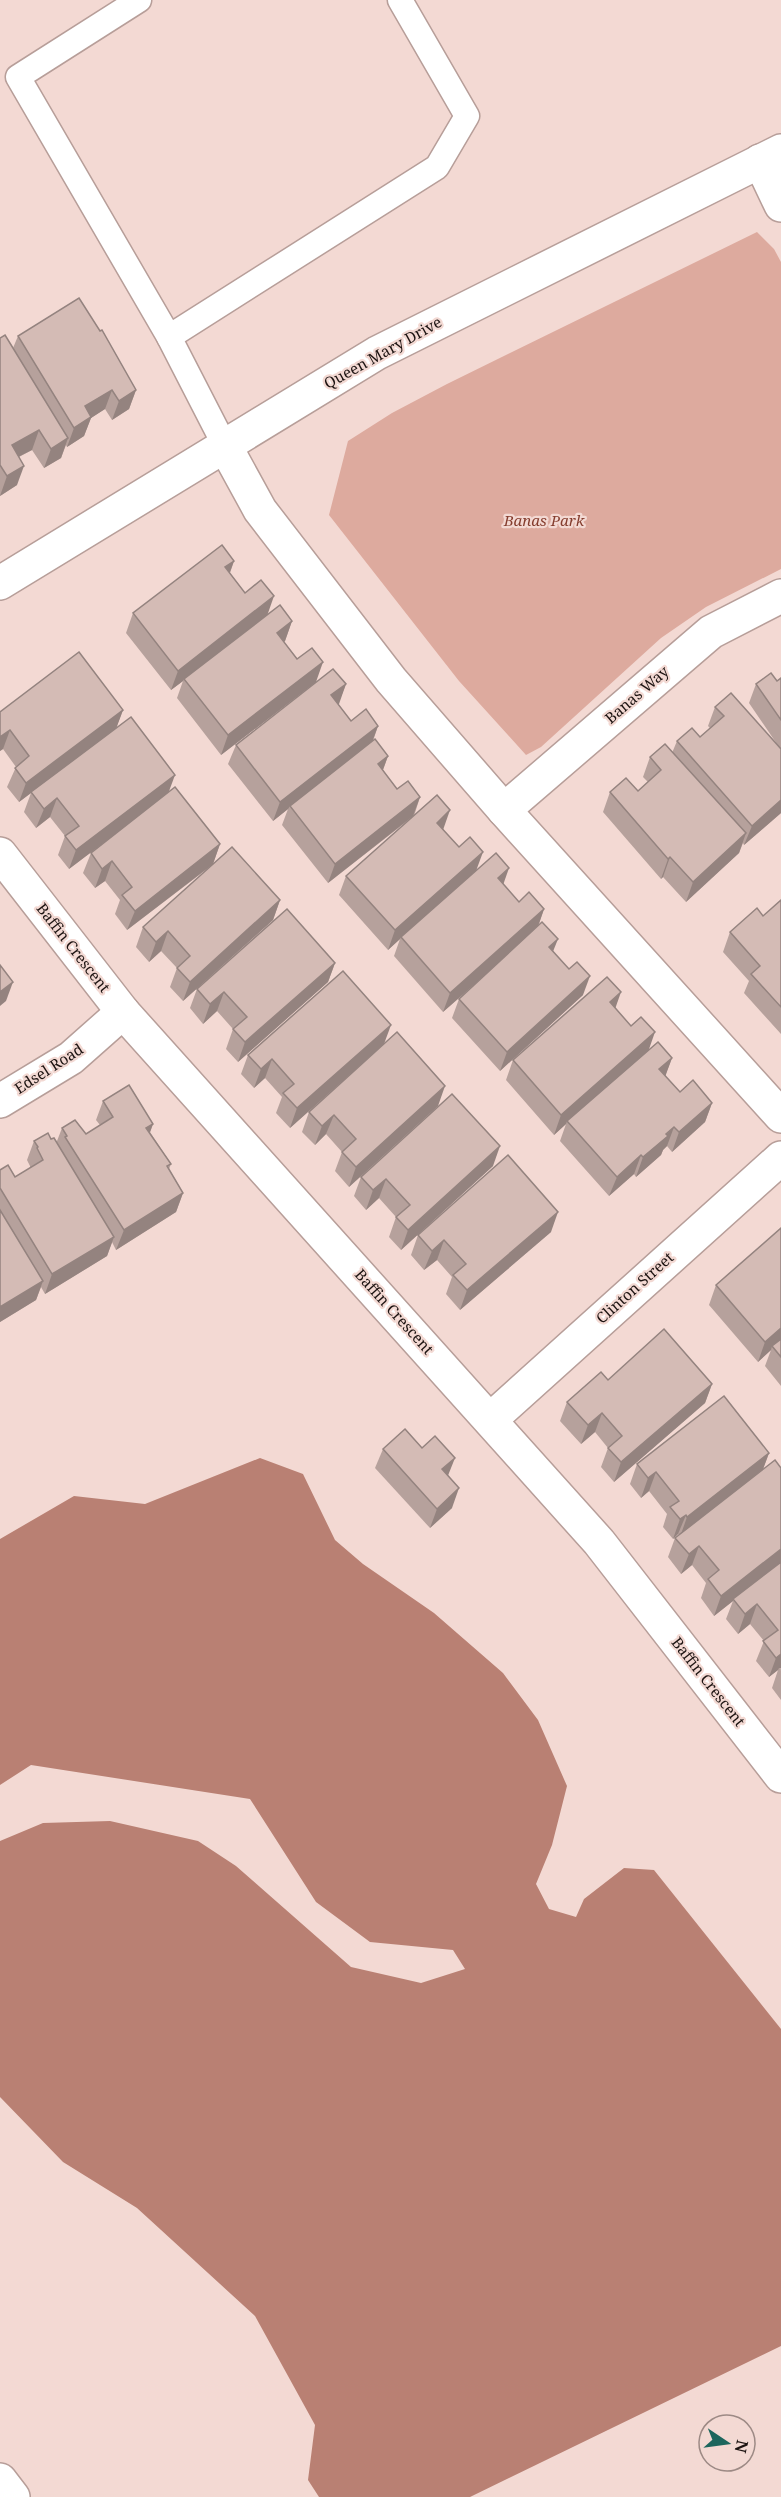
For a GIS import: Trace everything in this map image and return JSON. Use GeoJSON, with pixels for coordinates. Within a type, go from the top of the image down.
{"type":"FeatureCollection","features":[{"type":"Feature","properties":{"kind":"street"},"geometry":{"type":"LineString","coordinates":[[771,156],[781,205]]}},
{"type":"Feature","properties":{"kind":"street","name":"Queen Mary Drive"},"geometry":{"type":"LineString","coordinates":[[0,583],[377,353],[771,156]]}},
{"type":"Feature","properties":{"kind":"street"},"geometry":{"type":"LineString","coordinates":[[225,446],[251,496],[267,520],[392,680],[504,810],[781,1116]]}},
{"type":"Feature","properties":{"kind":"street","name":"Banas Way"},"geometry":{"type":"LineString","coordinates":[[504,810],[711,632],[781,596]]}},
{"type":"Feature","properties":{"kind":"street","name":"Baffin Crescent"},"geometry":{"type":"LineString","coordinates":[[0,854],[123,1012],[599,1542],[781,1776]]}},
{"type":"Feature","properties":{"kind":"street","name":"Edsel Road"},"geometry":{"type":"LineString","coordinates":[[0,1101],[71,1058],[123,1012]]}},
{"type":"Feature","properties":{"kind":"street","name":"Clinton Street"},"geometry":{"type":"LineString","coordinates":[[490,1420],[781,1158]]}},
{"type":"Feature","properties":{"kind":"street"},"geometry":{"type":"LineString","coordinates":[[0,2480],[14,2497]]}},
{"type":"Feature","properties":{"kind":"lane"},"geometry":{"type":"LineString","coordinates":[[139,0],[18,76],[169,337],[225,446]]}},
{"type":"Feature","properties":{"kind":"lane"},"geometry":{"type":"LineString","coordinates":[[169,337],[436,167],[467,116],[400,0]]}},
{"type":"Feature","properties":{"kind":"green space","name":"Banas Park"},"geometry":{"type":"Polygon","coordinates":[[[757,232],[774,249],[781,262],[781,569],[706,607],[661,638],[541,747],[526,755],[459,681],[329,515],[348,441],[392,413],[447,384],[757,232]]]}},
{"type":"Feature","properties":{"kind":"shaded area"},"geometry":{"type":"Polygon","coordinates":[[[260,1458],[303,1474],[335,1540],[363,1564],[434,1613],[503,1673],[538,1720],[567,1786],[552,1845],[536,1884],[549,1909],[576,1917],[584,1899],[624,1868],[654,1870],[781,2029],[781,2346],[470,2497],[319,2497],[308,2480],[315,2425],[255,2316],[137,2208],[63,2162],[0,2097],[0,1841],[43,1823],[110,1821],[198,1841],[236,1866],[351,1967],[421,1983],[465,1969],[453,1950],[370,1942],[316,1902],[250,1799],[31,1765],[0,1785],[0,1539],[74,1496],[145,1504],[260,1458]]]}},
{"type":"Feature","properties":{"kind":"building"},"geometry":{"type":"Polygon","coordinates":[[[79,298],[100,331],[102,330],[136,390],[119,401],[112,390],[85,406],[91,417],[74,428],[18,336],[79,298]]]}},
{"type":"Feature","properties":{"kind":"building"},"geometry":{"type":"Polygon","coordinates":[[[5,335],[68,438],[51,449],[39,430],[12,445],[24,466],[7,476],[0,465],[0,338],[5,335]]]}},
{"type":"Feature","properties":{"kind":"building"},"geometry":{"type":"Polygon","coordinates":[[[222,545],[234,561],[225,567],[245,593],[261,580],[274,596],[178,671],[133,613],[222,545]]]}},
{"type":"Feature","properties":{"kind":"building"},"geometry":{"type":"Polygon","coordinates":[[[280,605],[292,621],[277,633],[297,659],[312,648],[323,662],[228,735],[184,679],[280,605]]]}},
{"type":"Feature","properties":{"kind":"building"},"geometry":{"type":"Polygon","coordinates":[[[79,652],[123,710],[26,783],[15,768],[29,756],[10,730],[0,737],[0,712],[79,652]]]}},
{"type":"Feature","properties":{"kind":"building"},"geometry":{"type":"Polygon","coordinates":[[[333,669],[346,684],[331,695],[351,721],[366,709],[378,726],[280,802],[236,745],[333,669]]]}},
{"type":"Feature","properties":{"kind":"building"},"geometry":{"type":"Polygon","coordinates":[[[771,673],[777,681],[781,678],[781,720],[756,684],[771,673]]]}},
{"type":"Feature","properties":{"kind":"building"},"geometry":{"type":"Polygon","coordinates":[[[731,693],[781,749],[781,800],[752,826],[677,741],[692,728],[700,737],[724,716],[715,707],[731,693]]]}},
{"type":"Feature","properties":{"kind":"building"},"geometry":{"type":"Polygon","coordinates":[[[131,717],[175,775],[76,850],[65,836],[79,826],[57,798],[44,809],[31,792],[131,717]]]}},
{"type":"Feature","properties":{"kind":"building"},"geometry":{"type":"Polygon","coordinates":[[[375,739],[388,756],[378,764],[397,789],[408,781],[420,797],[335,864],[290,806],[375,739]]]}},
{"type":"Feature","properties":{"kind":"building"},"geometry":{"type":"Polygon","coordinates":[[[665,744],[746,833],[693,882],[670,857],[668,859],[610,792],[626,778],[638,791],[661,770],[650,757],[665,744]]]}},
{"type":"Feature","properties":{"kind":"building"},"geometry":{"type":"Polygon","coordinates":[[[175,787],[220,844],[135,911],[122,895],[132,887],[112,861],[102,869],[91,853],[175,787]]]}},
{"type":"Feature","properties":{"kind":"building"},"geometry":{"type":"Polygon","coordinates":[[[437,795],[450,810],[437,823],[459,847],[470,837],[483,852],[395,930],[346,876],[437,795]]]}},
{"type":"Feature","properties":{"kind":"building"},"geometry":{"type":"Polygon","coordinates":[[[232,847],[280,900],[190,982],[177,968],[190,956],[168,931],[156,942],[143,927],[232,847]]]}},
{"type":"Feature","properties":{"kind":"building"},"geometry":{"type":"Polygon","coordinates":[[[496,853],[509,868],[498,878],[519,902],[529,892],[544,909],[450,993],[401,937],[496,853]]]}},
{"type":"Feature","properties":{"kind":"building"},"geometry":{"type":"Polygon","coordinates":[[[781,900],[781,1007],[751,974],[760,966],[730,932],[757,908],[763,916],[781,900]]]}},
{"type":"Feature","properties":{"kind":"building"},"geometry":{"type":"Polygon","coordinates":[[[287,909],[335,963],[245,1042],[233,1029],[247,1017],[224,992],[210,1004],[197,989],[287,909]]]}},
{"type":"Feature","properties":{"kind":"building"},"geometry":{"type":"Polygon","coordinates":[[[542,922],[558,939],[549,947],[569,969],[577,962],[590,976],[507,1052],[459,999],[542,922]]]}},
{"type":"Feature","properties":{"kind":"building"},"geometry":{"type":"Polygon","coordinates":[[[0,965],[13,982],[0,992],[0,965]]]}},
{"type":"Feature","properties":{"kind":"building"},"geometry":{"type":"Polygon","coordinates":[[[343,971],[391,1025],[297,1108],[283,1093],[294,1084],[272,1059],[261,1069],[248,1055],[343,971]]]}},
{"type":"Feature","properties":{"kind":"building"},"geometry":{"type":"Polygon","coordinates":[[[607,977],[621,992],[610,1002],[631,1026],[641,1017],[655,1032],[561,1115],[513,1060],[607,977]]]}},
{"type":"Feature","properties":{"kind":"building"},"geometry":{"type":"Polygon","coordinates":[[[397,1032],[445,1086],[356,1167],[342,1152],[356,1139],[334,1115],[322,1126],[309,1112],[397,1032]]]}},
{"type":"Feature","properties":{"kind":"building"},"geometry":{"type":"Polygon","coordinates":[[[658,1042],[672,1058],[659,1069],[680,1092],[693,1080],[712,1103],[679,1132],[674,1127],[666,1134],[668,1136],[643,1157],[641,1155],[617,1177],[567,1121],[658,1042]]]}},
{"type":"Feature","properties":{"kind":"building"},"geometry":{"type":"Polygon","coordinates":[[[129,1085],[153,1124],[146,1128],[171,1164],[167,1166],[183,1193],[124,1230],[65,1137],[67,1136],[62,1128],[75,1120],[86,1134],[113,1117],[103,1101],[129,1085]]]}},
{"type":"Feature","properties":{"kind":"building"},"geometry":{"type":"Polygon","coordinates":[[[452,1094],[500,1146],[408,1230],[396,1217],[410,1205],[386,1179],[373,1190],[361,1177],[452,1094]]]}},
{"type":"Feature","properties":{"kind":"building"},"geometry":{"type":"Polygon","coordinates":[[[48,1133],[51,1139],[54,1138],[114,1237],[52,1274],[0,1188],[0,1170],[8,1165],[15,1177],[43,1160],[34,1141],[48,1133]]]}},
{"type":"Feature","properties":{"kind":"building"},"geometry":{"type":"Polygon","coordinates":[[[508,1155],[558,1212],[467,1290],[453,1275],[466,1264],[444,1240],[432,1251],[418,1235],[508,1155]]]}},
{"type":"Feature","properties":{"kind":"building"},"geometry":{"type":"Polygon","coordinates":[[[0,1210],[43,1281],[0,1307],[0,1210]]]}},
{"type":"Feature","properties":{"kind":"building"},"geometry":{"type":"Polygon","coordinates":[[[781,1228],[781,1328],[765,1342],[716,1285],[781,1228]]]}},
{"type":"Feature","properties":{"kind":"building"},"geometry":{"type":"Polygon","coordinates":[[[664,1329],[712,1384],[621,1462],[608,1448],[622,1436],[602,1413],[588,1425],[567,1402],[601,1372],[608,1380],[664,1329]]]}},
{"type":"Feature","properties":{"kind":"building"},"geometry":{"type":"Polygon","coordinates":[[[781,1339],[781,1357],[772,1346],[781,1339]]]}},
{"type":"Feature","properties":{"kind":"building"},"geometry":{"type":"Polygon","coordinates":[[[724,1396],[769,1453],[687,1517],[686,1515],[680,1519],[670,1507],[679,1501],[656,1472],[648,1478],[637,1464],[724,1396]]]}},
{"type":"Feature","properties":{"kind":"building"},"geometry":{"type":"Polygon","coordinates":[[[405,1429],[422,1448],[435,1436],[455,1458],[442,1469],[459,1488],[437,1509],[383,1449],[405,1429]]]}},
{"type":"Feature","properties":{"kind":"building"},"geometry":{"type":"Polygon","coordinates":[[[775,1460],[781,1468],[781,1549],[721,1596],[708,1579],[719,1570],[699,1546],[689,1554],[675,1538],[775,1460]]]}},
{"type":"Feature","properties":{"kind":"building"},"geometry":{"type":"Polygon","coordinates":[[[781,1562],[781,1654],[776,1658],[763,1641],[778,1630],[757,1604],[745,1614],[733,1599],[781,1562]]]}}]}
